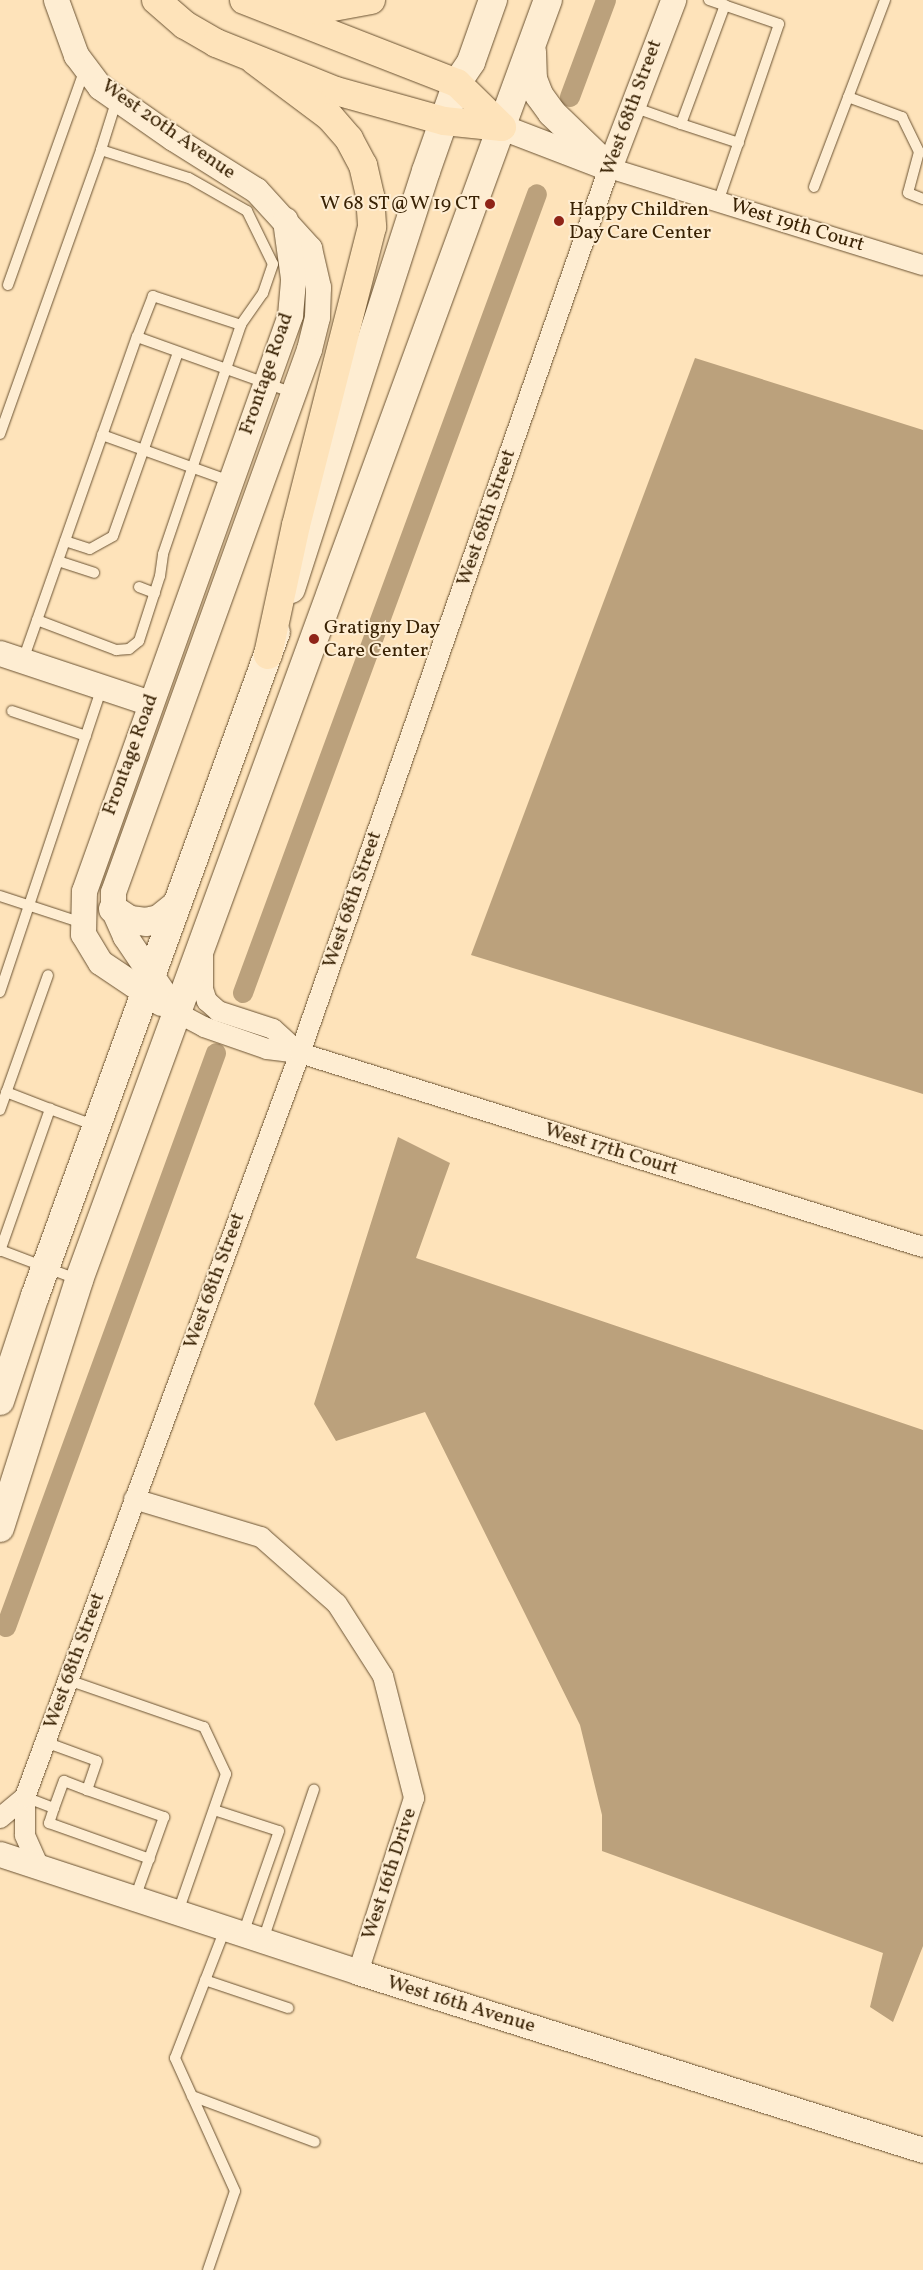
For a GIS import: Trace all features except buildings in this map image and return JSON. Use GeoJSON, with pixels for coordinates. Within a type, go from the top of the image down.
{"type":"FeatureCollection","features":[{"type":"Feature","properties":{"kind":"highway"},"geometry":{"type":"LineString","coordinates":[[156,0],[185,25],[254,60],[336,91],[444,121],[502,127]]}},
{"type":"Feature","properties":{"kind":"highway"},"geometry":{"type":"LineString","coordinates":[[255,5],[317,10],[371,0]]}},
{"type":"Feature","properties":{"kind":"highway"},"geometry":{"type":"LineString","coordinates":[[255,5],[457,83],[502,127]]}},
{"type":"Feature","properties":{"kind":"highway"},"geometry":{"type":"LineString","coordinates":[[254,60],[330,117],[349,139],[363,165],[370,196],[372,227],[296,525],[268,654]]}},
{"type":"Feature","properties":{"kind":"main road"},"geometry":{"type":"LineString","coordinates":[[457,83],[455,56],[473,0]]}},
{"type":"Feature","properties":{"kind":"main road"},"geometry":{"type":"LineString","coordinates":[[2,1389],[312,529],[457,83],[471,62],[493,0]]}},
{"type":"Feature","properties":{"kind":"main road"},"geometry":{"type":"LineString","coordinates":[[0,1528],[79,1280],[548,0]]}},
{"type":"Feature","properties":{"kind":"main road"},"geometry":{"type":"LineString","coordinates":[[532,46],[533,79],[539,95],[552,113],[609,168]]}},
{"type":"Feature","properties":{"kind":"main road"},"geometry":{"type":"LineString","coordinates":[[113,909],[130,920],[146,922],[159,919],[176,905]]}},
{"type":"Feature","properties":{"kind":"street","name":"West 20th Avenue"},"geometry":{"type":"LineString","coordinates":[[56,0],[76,55],[100,87],[173,138],[256,190],[285,220]]}},
{"type":"Feature","properties":{"kind":"street","name":"West 68th Street"},"geometry":{"type":"LineString","coordinates":[[39,1866],[26,1835],[25,1797],[300,1053],[609,168],[672,0]]}},
{"type":"Feature","properties":{"kind":"street","name":"West 19th Court"},"geometry":{"type":"LineString","coordinates":[[502,127],[609,168],[923,265]]}},
{"type":"Feature","properties":{"kind":"street","name":"Frontage Road"},"geometry":{"type":"LineString","coordinates":[[83,929],[84,891],[90,867],[290,315],[294,278],[285,220]]}},
{"type":"Feature","properties":{"kind":"street","name":"Frontage Road"},"geometry":{"type":"LineString","coordinates":[[113,909],[116,880],[292,393],[317,317],[318,287],[309,248],[285,220]]}},
{"type":"Feature","properties":{"kind":"street"},"geometry":{"type":"LineString","coordinates":[[0,652],[150,703],[161,725],[163,750]]}},
{"type":"Feature","properties":{"kind":"street"},"geometry":{"type":"LineString","coordinates":[[113,909],[148,984],[176,1012]]}},
{"type":"Feature","properties":{"kind":"street"},"geometry":{"type":"LineString","coordinates":[[83,929],[100,962],[148,984]]}},
{"type":"Feature","properties":{"kind":"street","name":"West 17th Court"},"geometry":{"type":"LineString","coordinates":[[204,935],[202,989],[207,1001],[218,1011],[273,1030],[300,1053]]}},
{"type":"Feature","properties":{"kind":"street","name":"West 17th Court"},"geometry":{"type":"LineString","coordinates":[[176,1012],[204,1027],[267,1049],[300,1053],[923,1247]]}},
{"type":"Feature","properties":{"kind":"street","name":"West 16th Drive"},"geometry":{"type":"LineString","coordinates":[[134,1499],[261,1537],[337,1604],[383,1676],[414,1798],[358,1972]]}},
{"type":"Feature","properties":{"kind":"street","name":"West 68th Street"},"geometry":{"type":"LineString","coordinates":[[0,1818],[25,1797]]}},
{"type":"Feature","properties":{"kind":"street","name":"West 16th Avenue"},"geometry":{"type":"LineString","coordinates":[[0,1854],[358,1972],[923,2150]]}},
{"type":"Feature","properties":{"kind":"lane"},"geometry":{"type":"LineString","coordinates":[[709,0],[779,24],[718,202]]}},
{"type":"Feature","properties":{"kind":"lane"},"geometry":{"type":"LineString","coordinates":[[814,187],[885,0]]}},
{"type":"Feature","properties":{"kind":"lane"},"geometry":{"type":"LineString","coordinates":[[681,124],[725,5]]}},
{"type":"Feature","properties":{"kind":"lane"},"geometry":{"type":"LineString","coordinates":[[8,285],[86,68]]}},
{"type":"Feature","properties":{"kind":"lane"},"geometry":{"type":"LineString","coordinates":[[848,97],[902,117],[919,152],[908,193],[923,199]]}},
{"type":"Feature","properties":{"kind":"lane"},"geometry":{"type":"LineString","coordinates":[[0,434],[101,150],[117,99]]}},
{"type":"Feature","properties":{"kind":"lane"},"geometry":{"type":"LineString","coordinates":[[632,107],[739,143]]}},
{"type":"Feature","properties":{"kind":"lane"},"geometry":{"type":"LineString","coordinates":[[37,620],[116,650],[129,649],[139,641],[155,593],[163,554],[228,369],[241,324],[263,293],[273,264],[247,211],[189,178],[101,150]]}},
{"type":"Feature","properties":{"kind":"lane"},"geometry":{"type":"LineString","coordinates":[[23,660],[136,338],[153,296],[241,324]]}},
{"type":"Feature","properties":{"kind":"lane"},"geometry":{"type":"LineString","coordinates":[[136,338],[292,393]]}},
{"type":"Feature","properties":{"kind":"lane"},"geometry":{"type":"LineString","coordinates":[[65,541],[90,549],[113,536],[178,352]]}},
{"type":"Feature","properties":{"kind":"lane"},"geometry":{"type":"LineString","coordinates":[[102,435],[230,481]]}},
{"type":"Feature","properties":{"kind":"lane"},"geometry":{"type":"LineString","coordinates":[[58,561],[94,573]]}},
{"type":"Feature","properties":{"kind":"lane"},"geometry":{"type":"LineString","coordinates":[[139,588],[155,593]]}},
{"type":"Feature","properties":{"kind":"lane"},"geometry":{"type":"LineString","coordinates":[[0,992],[31,906],[102,687]]}},
{"type":"Feature","properties":{"kind":"lane"},"geometry":{"type":"LineString","coordinates":[[12,711],[86,736]]}},
{"type":"Feature","properties":{"kind":"lane"},"geometry":{"type":"LineString","coordinates":[[0,896],[31,906],[83,929]]}},
{"type":"Feature","properties":{"kind":"lane"},"geometry":{"type":"LineString","coordinates":[[0,1110],[48,975]]}},
{"type":"Feature","properties":{"kind":"lane"},"geometry":{"type":"LineString","coordinates":[[6,1092],[96,1126]]}},
{"type":"Feature","properties":{"kind":"lane"},"geometry":{"type":"LineString","coordinates":[[50,1109],[0,1250],[79,1280]]}},
{"type":"Feature","properties":{"kind":"lane"},"geometry":{"type":"LineString","coordinates":[[68,1680],[204,1727],[226,1774],[178,1913]]}},
{"type":"Feature","properties":{"kind":"lane"},"geometry":{"type":"LineString","coordinates":[[45,1742],[97,1761],[86,1790]]}},
{"type":"Feature","properties":{"kind":"lane"},"geometry":{"type":"LineString","coordinates":[[135,1898],[150,1858],[164,1817],[64,1781],[49,1823],[150,1858]]}},
{"type":"Feature","properties":{"kind":"lane"},"geometry":{"type":"LineString","coordinates":[[208,2270],[235,2191],[174,2058],[205,1980],[243,1934],[314,1788]]}},
{"type":"Feature","properties":{"kind":"lane"},"geometry":{"type":"LineString","coordinates":[[25,1797],[54,1808]]}},
{"type":"Feature","properties":{"kind":"lane"},"geometry":{"type":"LineString","coordinates":[[214,1810],[279,1831],[243,1934]]}},
{"type":"Feature","properties":{"kind":"lane"},"geometry":{"type":"LineString","coordinates":[[205,1980],[288,2008]]}},
{"type":"Feature","properties":{"kind":"lane"},"geometry":{"type":"LineString","coordinates":[[192,2096],[315,2142]]}},
{"type":"Feature","properties":{"kind":"shaded area"},"geometry":{"type":"Polygon","coordinates":[[[695,358],[923,430],[923,1094],[471,955],[695,358]]]}},
{"type":"Feature","properties":{"kind":"shaded area"},"geometry":{"type":"Polygon","coordinates":[[[398,1137],[450,1163],[416,1258],[923,1430],[923,1946],[893,2022],[870,2007],[883,1953],[602,1851],[602,1815],[580,1725],[425,1412],[336,1441],[314,1404],[398,1137]]]}},
{"type":"Feature","properties":{"kind":"waterway"},"geometry":{"type":"LineString","coordinates":[[570,97],[606,0]]}},
{"type":"Feature","properties":{"kind":"waterway"},"geometry":{"type":"LineString","coordinates":[[243,993],[537,194]]}},
{"type":"Feature","properties":{"kind":"waterway"},"geometry":{"type":"LineString","coordinates":[[6,1627],[216,1053]]}},
{"type":"Feature","properties":{"kind":"place","name":"W 68 ST@W 19 CT"},"geometry":{"type":"Point","coordinates":[490,204]}},
{"type":"Feature","properties":{"kind":"place","name":"Happy Children Day Care Center"},"geometry":{"type":"Point","coordinates":[559,221]}},
{"type":"Feature","properties":{"kind":"place","name":"Gratigny Day Care Center"},"geometry":{"type":"Point","coordinates":[314,639]}}]}
